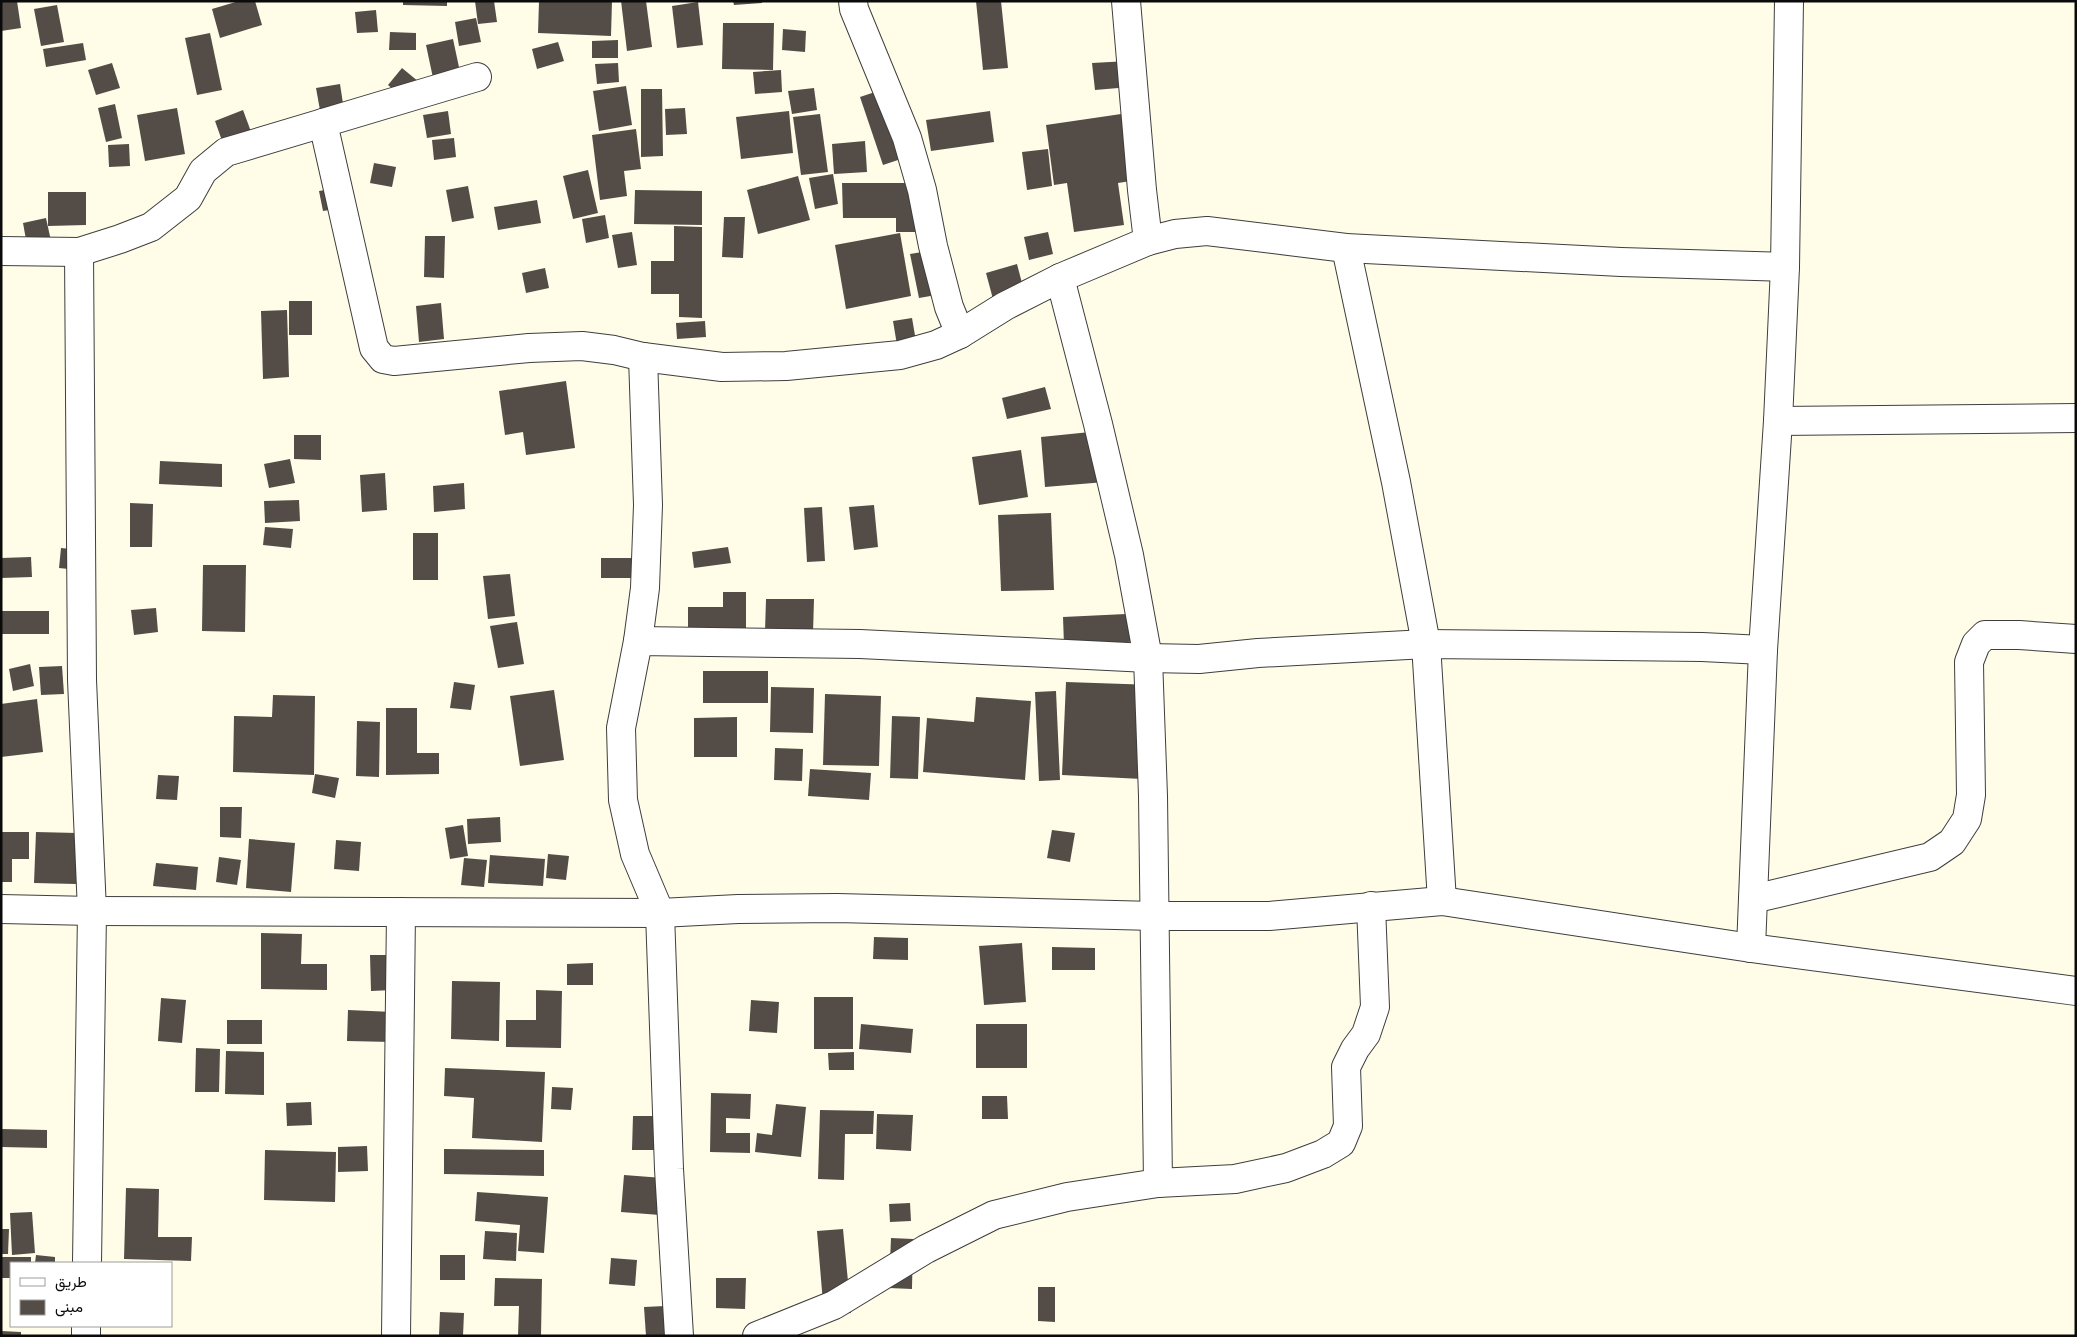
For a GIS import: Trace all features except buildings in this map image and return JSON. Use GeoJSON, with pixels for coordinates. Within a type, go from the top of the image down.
{"type":"FeatureCollection","features":[{"type":"Feature","properties":{"kind":"street"},"geometry":{"type":"LineString","coordinates":[[854,1],[854,9],[907,138],[922,190],[948,307],[960,334]]}},
{"type":"Feature","properties":{"kind":"street"},"geometry":{"type":"LineString","coordinates":[[1126,1],[1148,241]]}},
{"type":"Feature","properties":{"kind":"street"},"geometry":{"type":"LineString","coordinates":[[1751,948],[1763,650],[1778,421],[1785,267],[1789,1]]}},
{"type":"Feature","properties":{"kind":"street"},"geometry":{"type":"LineString","coordinates":[[1,251],[79,252],[120,239],[151,226],[188,198],[203,170],[226,152],[477,77]]}},
{"type":"Feature","properties":{"kind":"street"},"geometry":{"type":"LineString","coordinates":[[324,123],[374,348],[383,358],[394,361],[528,348],[582,346],[614,350],[643,357],[722,367],[786,366],[900,355],[936,345],[960,334],[1005,306],[1060,278],[1148,241],[1175,234],[1207,231],[1346,248],[1602,261],[1785,267]]}},
{"type":"Feature","properties":{"kind":"street"},"geometry":{"type":"LineString","coordinates":[[1346,248],[1366,350],[1396,482],[1426,644],[1442,901]]}},
{"type":"Feature","properties":{"kind":"street"},"geometry":{"type":"LineString","coordinates":[[79,252],[82,680],[92,911],[87,1262]]}},
{"type":"Feature","properties":{"kind":"street"},"geometry":{"type":"LineString","coordinates":[[1060,278],[1098,424],[1129,555],[1148,658],[1153,796],[1158,1183]]}},
{"type":"Feature","properties":{"kind":"street"},"geometry":{"type":"LineString","coordinates":[[643,357],[648,506],[645,588],[638,641],[621,728],[623,800],[635,854],[660,913],[669,1169],[679,1336]]}},
{"type":"Feature","properties":{"kind":"street"},"geometry":{"type":"LineString","coordinates":[[1778,421],[2076,418]]}},
{"type":"Feature","properties":{"kind":"street"},"geometry":{"type":"LineString","coordinates":[[1753,899],[1930,857],[1952,842],[1967,819],[1971,795],[1969,662],[1976,644],[1985,636],[2019,635],[2076,639]]}},
{"type":"Feature","properties":{"kind":"street"},"geometry":{"type":"LineString","coordinates":[[638,641],[860,644],[1199,659],[1258,653],[1426,644],[1702,646],[1763,650]]}},
{"type":"Feature","properties":{"kind":"street"},"geometry":{"type":"LineString","coordinates":[[1,909],[660,913],[738,909],[837,908],[1155,916],[1269,916],[1442,901],[1751,948],[2076,991]]}},
{"type":"Feature","properties":{"kind":"street"},"geometry":{"type":"LineString","coordinates":[[757,1336],[834,1305],[926,1249],[994,1215],[1067,1197],[1158,1183],[1235,1179],[1261,1174],[1286,1168],[1323,1154],[1341,1143],[1348,1126],[1346,1067],[1355,1049],[1366,1034],[1375,1007],[1371,906]]}},
{"type":"Feature","properties":{"kind":"street"},"geometry":{"type":"LineString","coordinates":[[396,1336],[402,912]]}}]}
